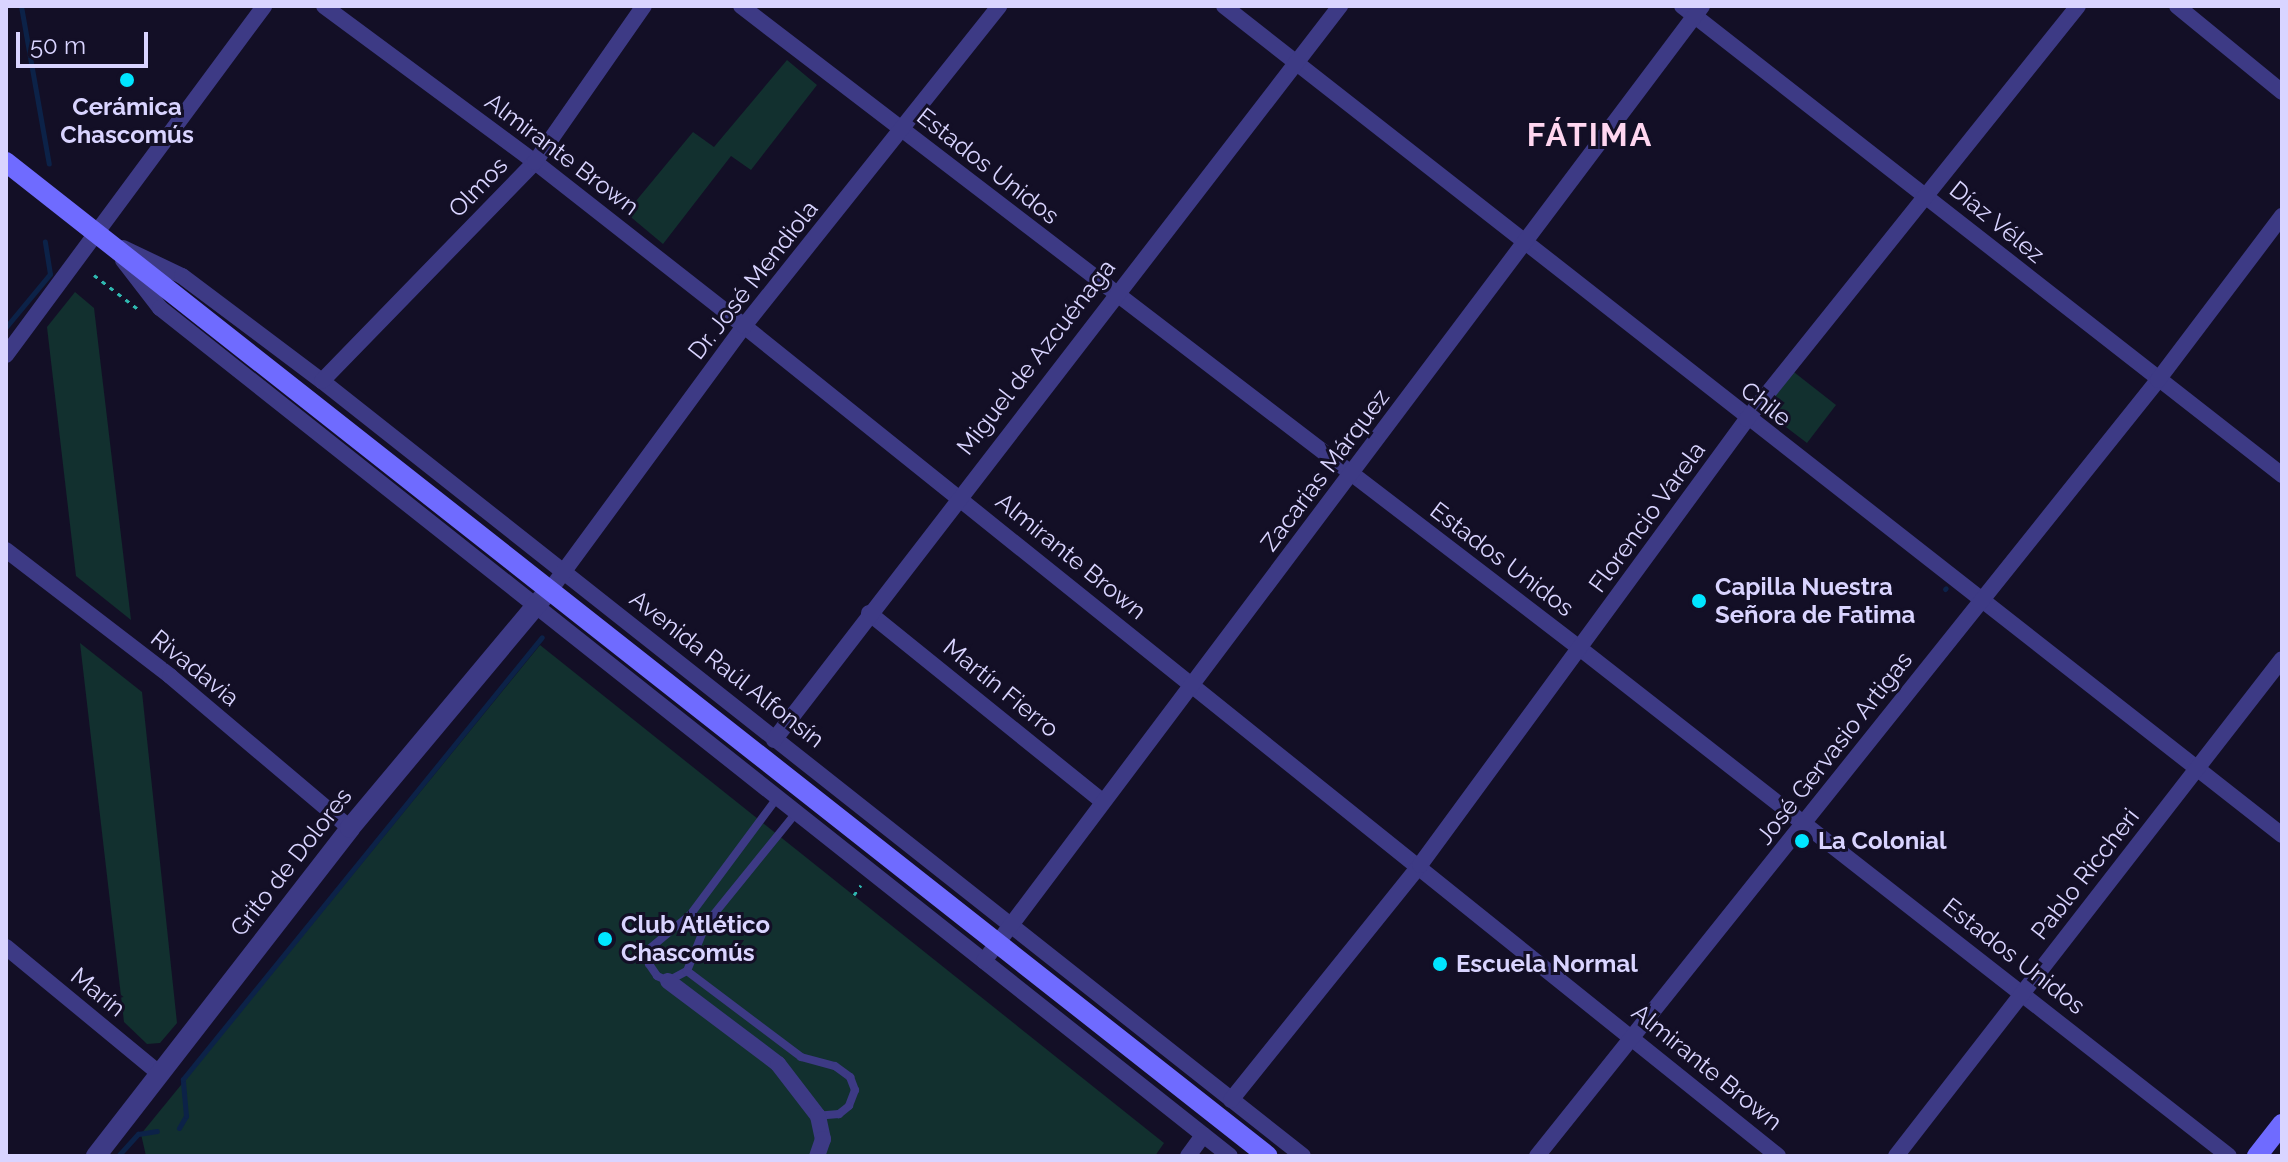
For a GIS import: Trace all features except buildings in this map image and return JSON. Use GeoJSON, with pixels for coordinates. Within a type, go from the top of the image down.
{"type":"FeatureCollection","features":[{"type":"Feature","properties":{"kind":"main road","name":"Avenida Raúl Alfonsín"},"geometry":{"type":"LineString","coordinates":[[6,162],[557,581],[1004,934],[1268,1156]]}},
{"type":"Feature","properties":{"kind":"main road"},"geometry":{"type":"LineString","coordinates":[[2257,1156],[2282,1124]]}},
{"type":"Feature","properties":{"kind":"street"},"geometry":{"type":"LineString","coordinates":[[6,355],[102,236],[264,6]]}},
{"type":"Feature","properties":{"kind":"street","name":"Almirante Brown"},"geometry":{"type":"LineString","coordinates":[[324,6],[535,162],[744,326],[1420,865],[1778,1156]]}},
{"type":"Feature","properties":{"kind":"street","name":"Olmos"},"geometry":{"type":"LineString","coordinates":[[322,381],[535,162],[644,6]]}},
{"type":"Feature","properties":{"kind":"street","name":"Estados Unidos"},"geometry":{"type":"LineString","coordinates":[[741,6],[904,130],[1114,297],[1582,650],[2229,1156]]}},
{"type":"Feature","properties":{"kind":"street","name":"Dr. José Mendiola"},"geometry":{"type":"LineString","coordinates":[[557,581],[744,326],[904,130],[999,6]]}},
{"type":"Feature","properties":{"kind":"street","name":"Chile"},"geometry":{"type":"LineString","coordinates":[[1224,6],[1296,59],[1747,419],[2282,835]]}},
{"type":"Feature","properties":{"kind":"street","name":"Miguel de Azcuénaga"},"geometry":{"type":"LineString","coordinates":[[774,740],[958,496],[1340,6]]}},
{"type":"Feature","properties":{"kind":"street","name":"Florencio Varela"},"geometry":{"type":"LineString","coordinates":[[1231,1100],[1420,865],[1582,650],[1747,419],[2078,6]]}},
{"type":"Feature","properties":{"kind":"street"},"geometry":{"type":"LineString","coordinates":[[2177,6],[2282,92]]}},
{"type":"Feature","properties":{"kind":"street","name":"Díaz Vélez"},"geometry":{"type":"LineString","coordinates":[[1693,9],[2158,380],[2282,475]]}},
{"type":"Feature","properties":{"kind":"street","name":"Zacarias Márquez"},"geometry":{"type":"LineString","coordinates":[[984,961],[1102,801],[1526,245],[1693,9]]}},
{"type":"Feature","properties":{"kind":"street","name":"José Gervasio Artigas"},"geometry":{"type":"LineString","coordinates":[[1537,1156],[1806,824],[2158,380],[2282,216]]}},
{"type":"Feature","properties":{"kind":"street","name":"Avenida Raúl Alfonsín"},"geometry":{"type":"LineString","coordinates":[[102,236],[182,276],[322,381],[557,581],[774,740],[1004,934],[1303,1156]]}},
{"type":"Feature","properties":{"kind":"street","name":"Avenida Raúl Alfonsín"},"geometry":{"type":"LineString","coordinates":[[102,236],[160,308],[1230,1156]]}},
{"type":"Feature","properties":{"kind":"street","name":"Rivadavia"},"geometry":{"type":"LineString","coordinates":[[6,550],[170,676],[350,828]]}},
{"type":"Feature","properties":{"kind":"street","name":"Grito de Dolores"},"geometry":{"type":"LineString","coordinates":[[96,1156],[350,828],[557,581]]}},
{"type":"Feature","properties":{"kind":"street","name":"Martín Fierro"},"geometry":{"type":"LineString","coordinates":[[869,613],[1102,801]]}},
{"type":"Feature","properties":{"kind":"street","name":"Pablo Riccheri"},"geometry":{"type":"LineString","coordinates":[[1896,1156],[2282,659]]}},
{"type":"Feature","properties":{"kind":"street","name":"Marín"},"geometry":{"type":"LineString","coordinates":[[6,947],[160,1074]]}},
{"type":"Feature","properties":{"kind":"street"},"geometry":{"type":"LineString","coordinates":[[668,981],[778,1064],[818,1116],[823,1139],[817,1156]]}},
{"type":"Feature","properties":{"kind":"street"},"geometry":{"type":"LineString","coordinates":[[1188,1156],[1203,1135]]}},
{"type":"Feature","properties":{"kind":"lane"},"geometry":{"type":"LineString","coordinates":[[777,798],[691,914],[649,949],[649,964],[668,981],[687,971],[706,924],[796,813]]}},
{"type":"Feature","properties":{"kind":"lane"},"geometry":{"type":"LineString","coordinates":[[687,971],[801,1057],[835,1066],[850,1077],[855,1090],[849,1106],[839,1114],[818,1116]]}},
{"type":"Feature","properties":{"kind":"green space"},"geometry":{"type":"Polygon","coordinates":[[[787,60],[817,85],[751,170],[731,156],[663,244],[626,213],[693,132],[714,147],[787,60]]]}},
{"type":"Feature","properties":{"kind":"green space"},"geometry":{"type":"Polygon","coordinates":[[[75,292],[94,308],[131,620],[76,576],[47,327],[75,292]]]}},
{"type":"Feature","properties":{"kind":"green space"},"geometry":{"type":"Polygon","coordinates":[[[1790,369],[1836,405],[1807,443],[1766,412],[1766,398],[1790,369]]]}},
{"type":"Feature","properties":{"kind":"green space"},"geometry":{"type":"Polygon","coordinates":[[[80,643],[142,692],[177,1023],[160,1043],[147,1044],[124,1022],[80,643]]]}},
{"type":"Feature","properties":{"kind":"green space","name":"Club Atlético Chascomús"},"geometry":{"type":"Polygon","coordinates":[[[540,645],[1164,1143],[1155,1156],[146,1156],[141,1134],[540,645]]]}},
{"type":"Feature","properties":{"kind":"waterway"},"geometry":{"type":"LineString","coordinates":[[21,6],[49,164]]}},
{"type":"Feature","properties":{"kind":"waterway"},"geometry":{"type":"LineString","coordinates":[[6,327],[50,274],[45,241]]}},
{"type":"Feature","properties":{"kind":"waterway"},"geometry":{"type":"LineString","coordinates":[[179,1128],[186,1116],[183,1079],[542,637]]}},
{"type":"Feature","properties":{"kind":"waterway"},"geometry":{"type":"LineString","coordinates":[[118,1156],[138,1134],[157,1131]]}},
{"type":"Feature","properties":{"kind":"place","name":"Cerámica Chascomús"},"geometry":{"type":"Point","coordinates":[127,80]}},
{"type":"Feature","properties":{"kind":"place","name":"Capilla Nuestra Señora de Fatima"},"geometry":{"type":"Point","coordinates":[1699,601]}},
{"type":"Feature","properties":{"kind":"place","name":"La Colonial"},"geometry":{"type":"Point","coordinates":[1802,841]}},
{"type":"Feature","properties":{"kind":"place","name":"Club Atlético Chascomús"},"geometry":{"type":"Point","coordinates":[605,939]}},
{"type":"Feature","properties":{"kind":"place","name":"Escuela Normal"},"geometry":{"type":"Point","coordinates":[1440,964]}},
{"type":"Feature","properties":{"kind":"district","name":"FÁTIMA"},"geometry":{"type":"Point","coordinates":[1590,135]}}]}
